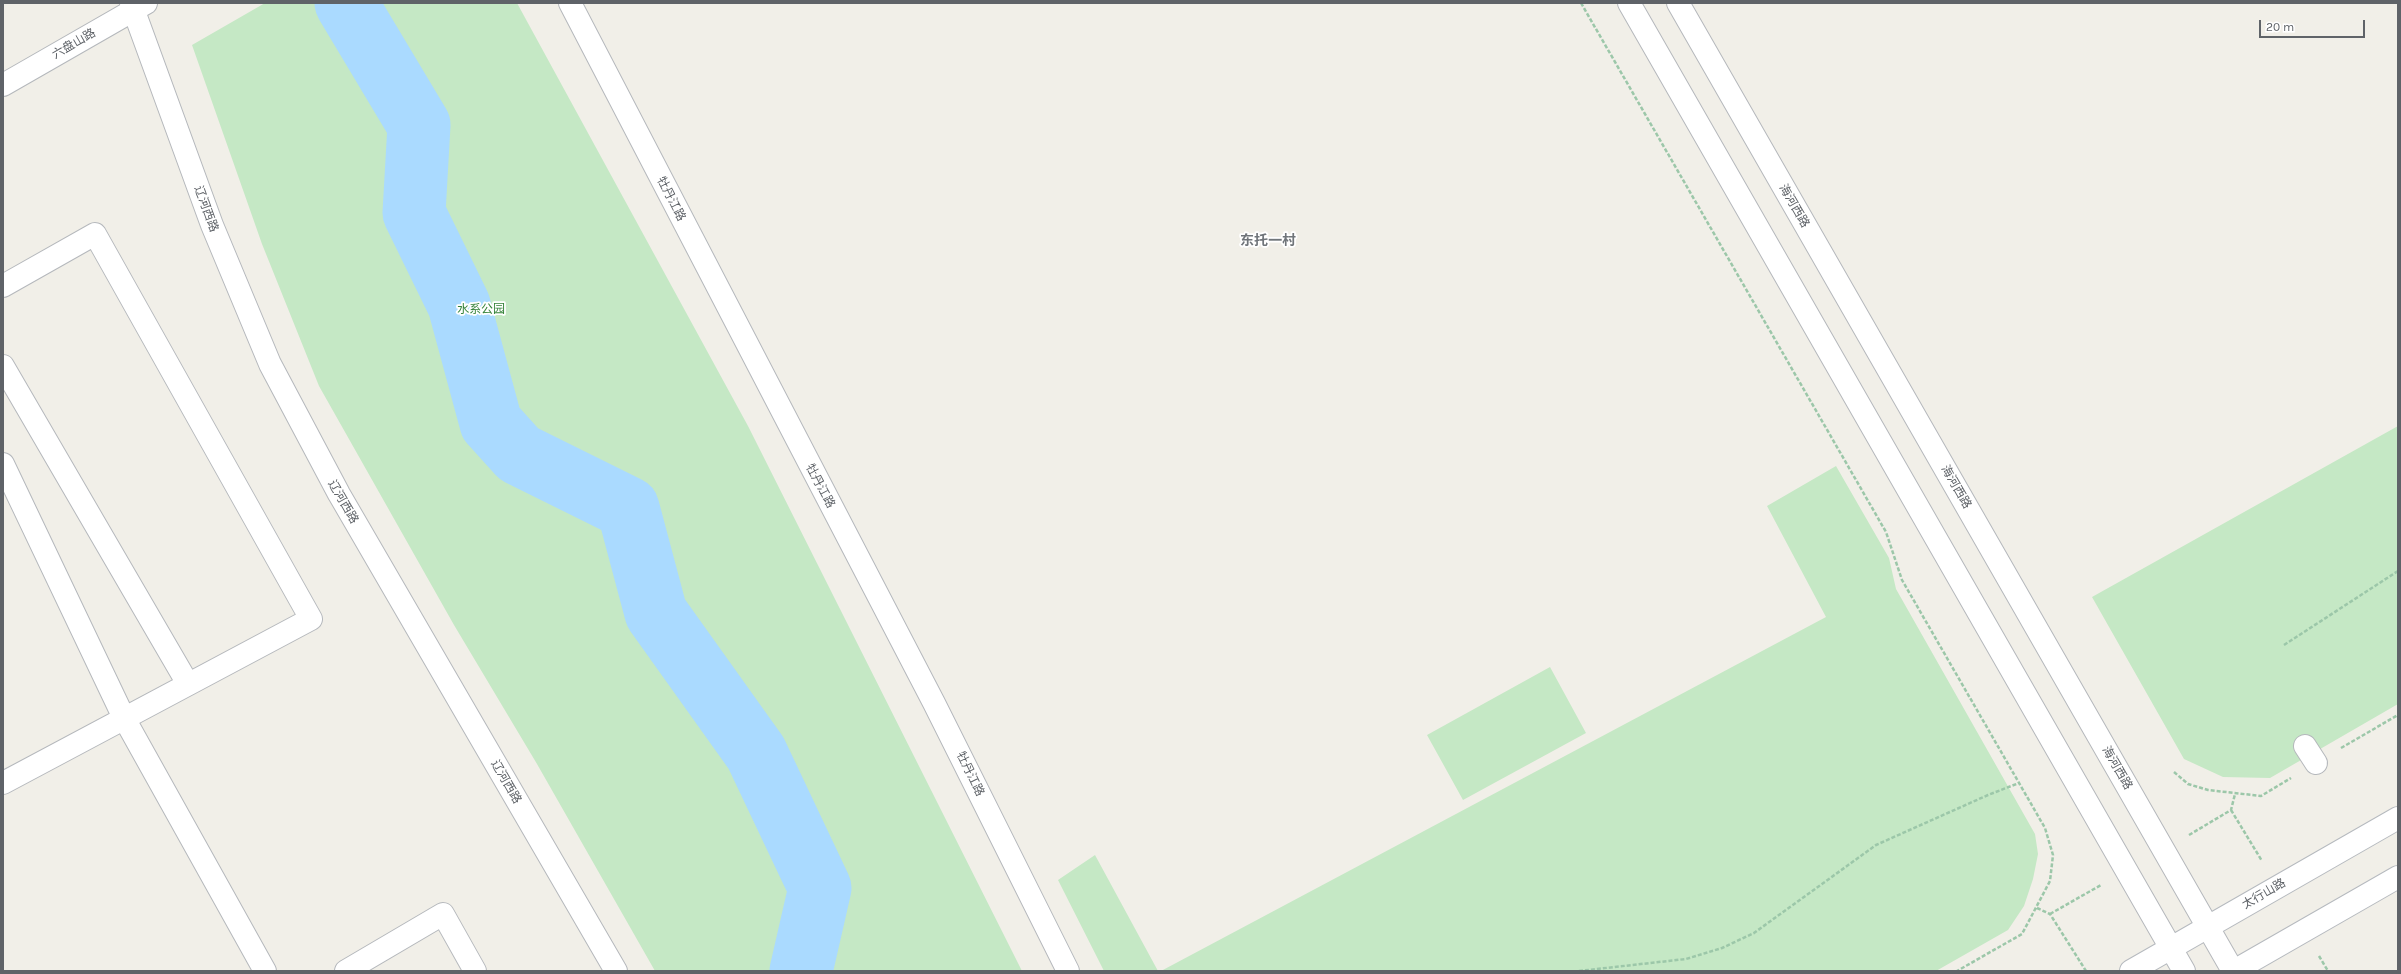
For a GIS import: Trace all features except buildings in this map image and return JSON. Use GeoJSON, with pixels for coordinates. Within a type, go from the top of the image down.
{"type":"FeatureCollection","features":[{"type":"Feature","properties":{"kind":"street","name":"牡丹江路"},"geometry":{"type":"LineString","coordinates":[[570,3],[934,703],[1068,971]]}},
{"type":"Feature","properties":{"kind":"street"},"geometry":{"type":"LineString","coordinates":[[1629,3],[2184,971]]}},
{"type":"Feature","properties":{"kind":"street","name":"海河西路"},"geometry":{"type":"LineString","coordinates":[[1678,3],[2234,971]]}},
{"type":"Feature","properties":{"kind":"street","name":"六盘山路"},"geometry":{"type":"LineString","coordinates":[[3,85],[137,5]]}},
{"type":"Feature","properties":{"kind":"street","name":"辽河西路"},"geometry":{"type":"LineString","coordinates":[[137,5],[212,225],[270,364],[339,494],[616,971]]}},
{"type":"Feature","properties":{"kind":"street"},"geometry":{"type":"LineString","coordinates":[[3,286],[95,234],[311,619],[3,783]]}},
{"type":"Feature","properties":{"kind":"street"},"geometry":{"type":"LineString","coordinates":[[3,366],[188,684]]}},
{"type":"Feature","properties":{"kind":"street"},"geometry":{"type":"LineString","coordinates":[[3,464],[124,718],[265,971]]}},
{"type":"Feature","properties":{"kind":"street","name":"太行山路"},"geometry":{"type":"LineString","coordinates":[[2131,971],[2398,818]]}},
{"type":"Feature","properties":{"kind":"street"},"geometry":{"type":"LineString","coordinates":[[2234,971],[2398,878]]}},
{"type":"Feature","properties":{"kind":"street"},"geometry":{"type":"LineString","coordinates":[[346,971],[443,914],[475,971]]}},
{"type":"Feature","properties":{"kind":"path"},"geometry":{"type":"LineString","coordinates":[[1581,3],[1886,532],[1902,580],[2045,828],[2053,855],[2050,881],[2038,908],[2022,934],[1957,971]]}},
{"type":"Feature","properties":{"kind":"path"},"geometry":{"type":"LineString","coordinates":[[2284,645],[2398,571]]}},
{"type":"Feature","properties":{"kind":"path"},"geometry":{"type":"LineString","coordinates":[[2174,772],[2188,784],[2208,790],[2261,796]]}},
{"type":"Feature","properties":{"kind":"path"},"geometry":{"type":"LineString","coordinates":[[1579,971],[1686,959],[1722,948],[1754,933],[1876,846],[2019,783]]}},
{"type":"Feature","properties":{"kind":"path"},"geometry":{"type":"LineString","coordinates":[[2231,810],[2235,794]]}},
{"type":"Feature","properties":{"kind":"path"},"geometry":{"type":"LineString","coordinates":[[2038,908],[2050,914],[2086,971]]}},
{"type":"Feature","properties":{"kind":"green space","name":"水系公园"},"geometry":{"type":"Polygon","coordinates":[[[265,3],[517,3],[748,426],[1022,971],[655,971],[537,764],[454,625],[319,386],[262,244],[192,45],[265,3]]]}},
{"type":"Feature","properties":{"kind":"green space"},"geometry":{"type":"Polygon","coordinates":[[[2398,426],[2398,704],[2270,778],[2223,777],[2184,759],[2092,597],[2398,426]]]}},
{"type":"Feature","properties":{"kind":"green space"},"geometry":{"type":"Polygon","coordinates":[[[1836,466],[1889,558],[1896,589],[2035,834],[2038,854],[2033,879],[2024,906],[2008,930],[1936,971],[1161,971],[1826,617],[1767,506],[1836,466]]]}},
{"type":"Feature","properties":{"kind":"green space"},"geometry":{"type":"Polygon","coordinates":[[[1550,667],[1586,733],[1463,800],[1427,735],[1550,667]]]}},
{"type":"Feature","properties":{"kind":"green space"},"geometry":{"type":"Polygon","coordinates":[[[1095,855],[1158,971],[1104,971],[1058,880],[1095,855]]]}},
{"type":"Feature","properties":{"kind":"waterway"},"geometry":{"type":"LineString","coordinates":[[346,3],[419,125],[414,213],[459,305],[491,423],[519,454],[628,508],[656,613],[756,753],[820,888],[801,971]]}},
{"type":"Feature","properties":{"kind":"district","name":"东托一村"},"geometry":{"type":"Point","coordinates":[1268,241]}}]}
